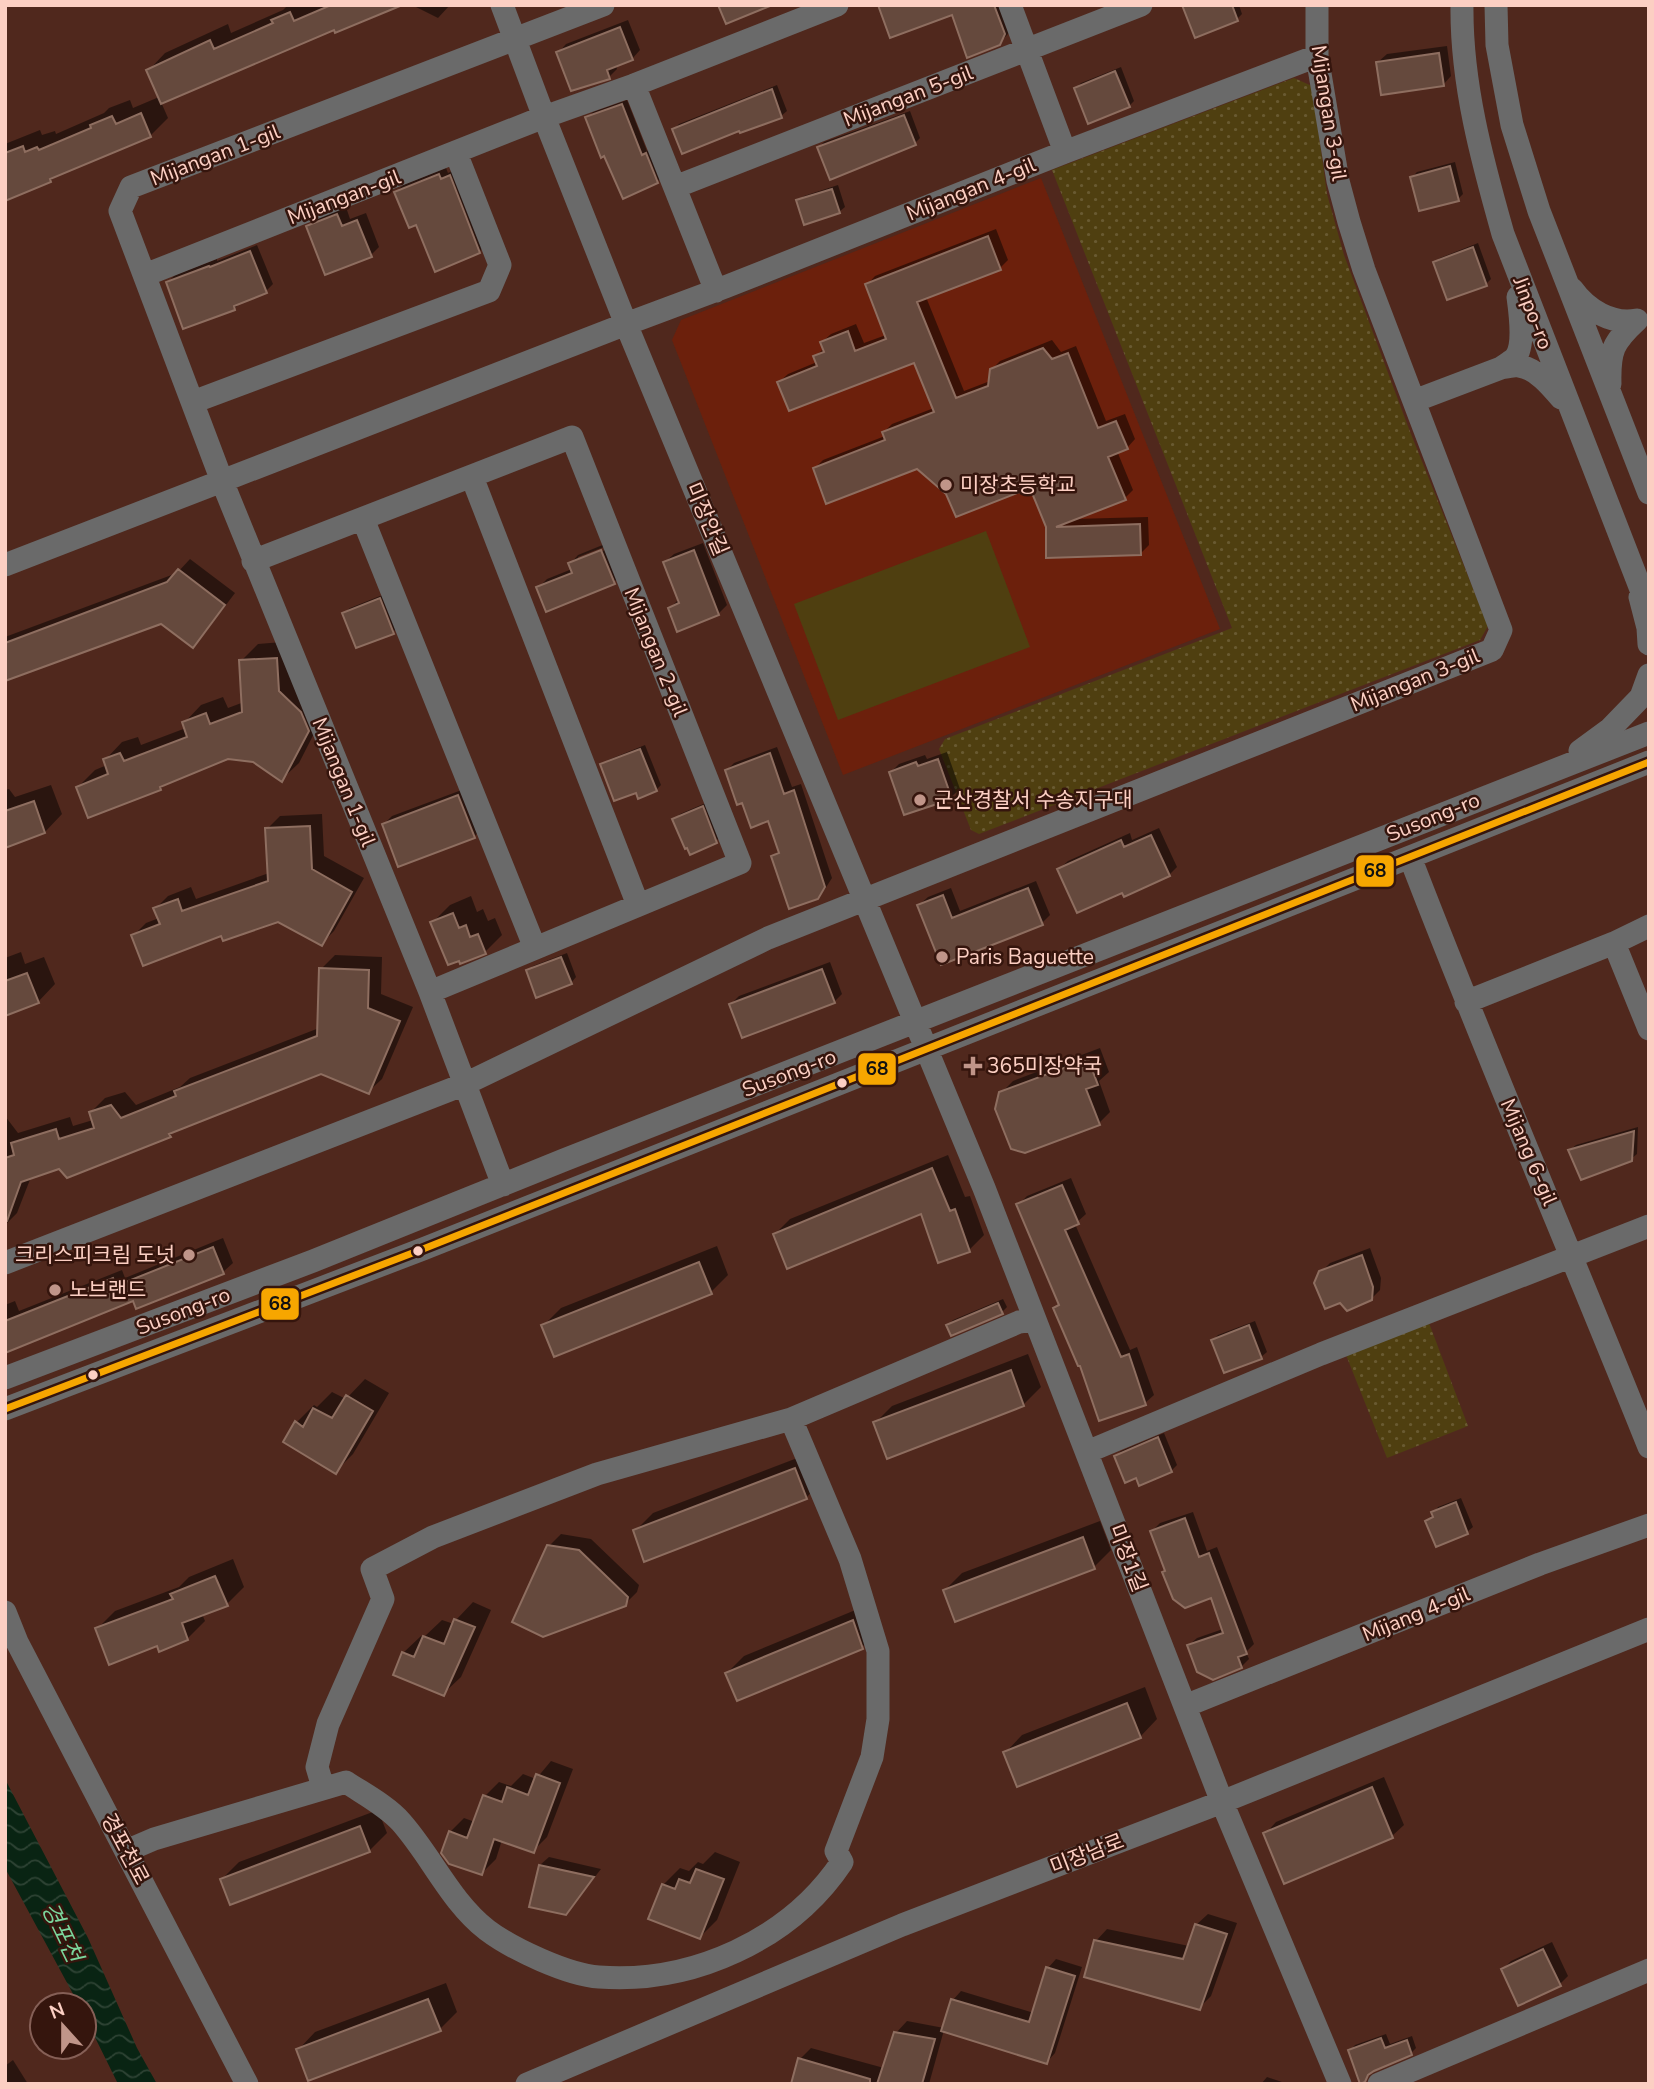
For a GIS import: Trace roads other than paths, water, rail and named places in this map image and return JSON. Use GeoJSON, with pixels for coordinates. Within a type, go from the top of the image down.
{"type":"FeatureCollection","features":[{"type":"Feature","properties":{"kind":"street","name":"미장안길"},"geometry":{"type":"LineString","coordinates":[[502,5],[626,324],[921,1034]]}},
{"type":"Feature","properties":{"kind":"street","name":"Mijangan 1-gil"},"geometry":{"type":"LineString","coordinates":[[503,1185],[430,992],[253,561],[120,211],[131,187],[603,5]]}},
{"type":"Feature","properties":{"kind":"street"},"geometry":{"type":"LineString","coordinates":[[716,291],[634,85],[837,5]]}},
{"type":"Feature","properties":{"kind":"street"},"geometry":{"type":"LineString","coordinates":[[1010,5],[1065,152]]}},
{"type":"Feature","properties":{"kind":"street","name":"Mijangan 5-gil"},"geometry":{"type":"LineString","coordinates":[[675,187],[1140,5]]}},
{"type":"Feature","properties":{"kind":"street","name":"Mijangan 3-gil"},"geometry":{"type":"LineString","coordinates":[[865,901],[1492,650],[1501,630],[1364,270],[1349,222],[1338,181],[1317,56],[1317,5]]}},
{"type":"Feature","properties":{"kind":"street","name":"Jinpo-ro"},"geometry":{"type":"LineString","coordinates":[[1462,5],[1469,97],[1486,174],[1508,250],[1649,610]]}},
{"type":"Feature","properties":{"kind":"street","name":"Jinpo-ro"},"geometry":{"type":"LineString","coordinates":[[1496,5],[1497,45],[1512,125],[1539,211],[1649,493]]}},
{"type":"Feature","properties":{"kind":"street","name":"Mijangan 4-gil"},"geometry":{"type":"LineString","coordinates":[[626,324],[1317,56]]}},
{"type":"Feature","properties":{"kind":"street","name":"Mijangan-gil"},"geometry":{"type":"LineString","coordinates":[[145,275],[544,117],[634,85]]}},
{"type":"Feature","properties":{"kind":"street"},"geometry":{"type":"LineString","coordinates":[[193,402],[489,291],[500,265],[456,153]]}},
{"type":"Feature","properties":{"kind":"street"},"geometry":{"type":"LineString","coordinates":[[1501,368],[1515,358],[1521,331],[1508,250]]}},
{"type":"Feature","properties":{"kind":"street"},"geometry":{"type":"LineString","coordinates":[[1566,279],[1576,295],[1608,318],[1624,323],[1643,317]]}},
{"type":"Feature","properties":{"kind":"street"},"geometry":{"type":"LineString","coordinates":[[1610,395],[1613,350],[1619,337],[1643,317]]}},
{"type":"Feature","properties":{"kind":"street"},"geometry":{"type":"LineString","coordinates":[[5,565],[626,324]]}},
{"type":"Feature","properties":{"kind":"street"},"geometry":{"type":"LineString","coordinates":[[1414,401],[1501,368],[1518,366],[1532,371],[1549,383],[1571,412]]}},
{"type":"Feature","properties":{"kind":"street","name":"Mijangan 2-gil"},"geometry":{"type":"LineString","coordinates":[[253,561],[572,438],[740,863],[430,992]]}},
{"type":"Feature","properties":{"kind":"street"},"geometry":{"type":"LineString","coordinates":[[472,477],[638,905]]}},
{"type":"Feature","properties":{"kind":"street"},"geometry":{"type":"LineString","coordinates":[[363,519],[535,948]]}},
{"type":"Feature","properties":{"kind":"street"},"geometry":{"type":"LineString","coordinates":[[1632,567],[1649,644]]}},
{"type":"Feature","properties":{"kind":"street"},"geometry":{"type":"LineString","coordinates":[[1553,770],[1610,729],[1641,697],[1649,675]]}},
{"type":"Feature","properties":{"kind":"street","name":"Susong-ro"},"geometry":{"type":"LineString","coordinates":[[5,1409],[410,1254],[921,1034],[1553,770],[1649,733]]}},
{"type":"Feature","properties":{"kind":"street","name":"Susong-ro"},"geometry":{"type":"LineString","coordinates":[[5,1378],[313,1261],[503,1185],[1409,857],[1649,762]]}},
{"type":"Feature","properties":{"kind":"street"},"geometry":{"type":"LineString","coordinates":[[1577,790],[1649,781]]}},
{"type":"Feature","properties":{"kind":"street","name":"Mijang 6-gil"},"geometry":{"type":"LineString","coordinates":[[1409,857],[1649,1447]]}},
{"type":"Feature","properties":{"kind":"street"},"geometry":{"type":"LineString","coordinates":[[5,1263],[465,1084],[768,938],[865,901]]}},
{"type":"Feature","properties":{"kind":"street"},"geometry":{"type":"LineString","coordinates":[[1466,1002],[1614,943],[1649,926]]}},
{"type":"Feature","properties":{"kind":"street"},"geometry":{"type":"LineString","coordinates":[[1614,943],[1649,1029]]}},
{"type":"Feature","properties":{"kind":"street","name":"미장1길"},"geometry":{"type":"LineString","coordinates":[[921,1034],[984,1188],[1222,1802],[1339,2084]]}},
{"type":"Feature","properties":{"kind":"street"},"geometry":{"type":"LineString","coordinates":[[1087,1452],[1239,1387],[1649,1226]]}},
{"type":"Feature","properties":{"kind":"street"},"geometry":{"type":"LineString","coordinates":[[323,1787],[317,1767],[328,1724],[383,1599],[372,1569],[433,1538],[597,1474],[791,1419],[1019,1322],[1034,1320]]}},
{"type":"Feature","properties":{"kind":"street"},"geometry":{"type":"LineString","coordinates":[[126,1851],[154,1839],[346,1782],[400,1820],[456,1899],[487,1930],[563,1970],[598,1977],[651,1976],[698,1966],[739,1950],[783,1925],[828,1883],[842,1862],[836,1851],[872,1757],[878,1719],[878,1651],[868,1615],[850,1559],[791,1419]]}},
{"type":"Feature","properties":{"kind":"street","name":"Mijang 4-gil"},"geometry":{"type":"LineString","coordinates":[[1185,1706],[1540,1564],[1649,1525]]}},
{"type":"Feature","properties":{"kind":"street","name":"경포천로"},"geometry":{"type":"LineString","coordinates":[[5,1612],[17,1642],[247,2084]]}},
{"type":"Feature","properties":{"kind":"street","name":"미장남로"},"geometry":{"type":"LineString","coordinates":[[527,2084],[902,1925],[1222,1802],[1649,1629]]}},
{"type":"Feature","properties":{"kind":"street"},"geometry":{"type":"LineString","coordinates":[[1379,2084],[1649,1970]]}},
{"type":"Feature","properties":{"kind":"water","name":"경포천"},"geometry":{"type":"Polygon","coordinates":[[[5,1779],[88,1938],[137,2048],[157,2084],[118,2084],[98,2043],[98,1991],[71,1991],[5,1868],[5,1779]]]}},
{"type":"Feature","properties":{"kind":"place","name":"미장초등학교"},"geometry":{"type":"Point","coordinates":[946,485]}},
{"type":"Feature","properties":{"kind":"place","name":"군산경찰서 수송지구대"},"geometry":{"type":"Point","coordinates":[920,800]}},
{"type":"Feature","properties":{"kind":"place","name":"Paris Baguette"},"geometry":{"type":"Point","coordinates":[942,957]}},
{"type":"Feature","properties":{"kind":"place","name":"365미장약국"},"geometry":{"type":"Point","coordinates":[973,1066]}},
{"type":"Feature","properties":{"kind":"place","name":"크리스피크림 도넛"},"geometry":{"type":"Point","coordinates":[189,1255]}},
{"type":"Feature","properties":{"kind":"place","name":"노브랜드"},"geometry":{"type":"Point","coordinates":[55,1290]}}]}
